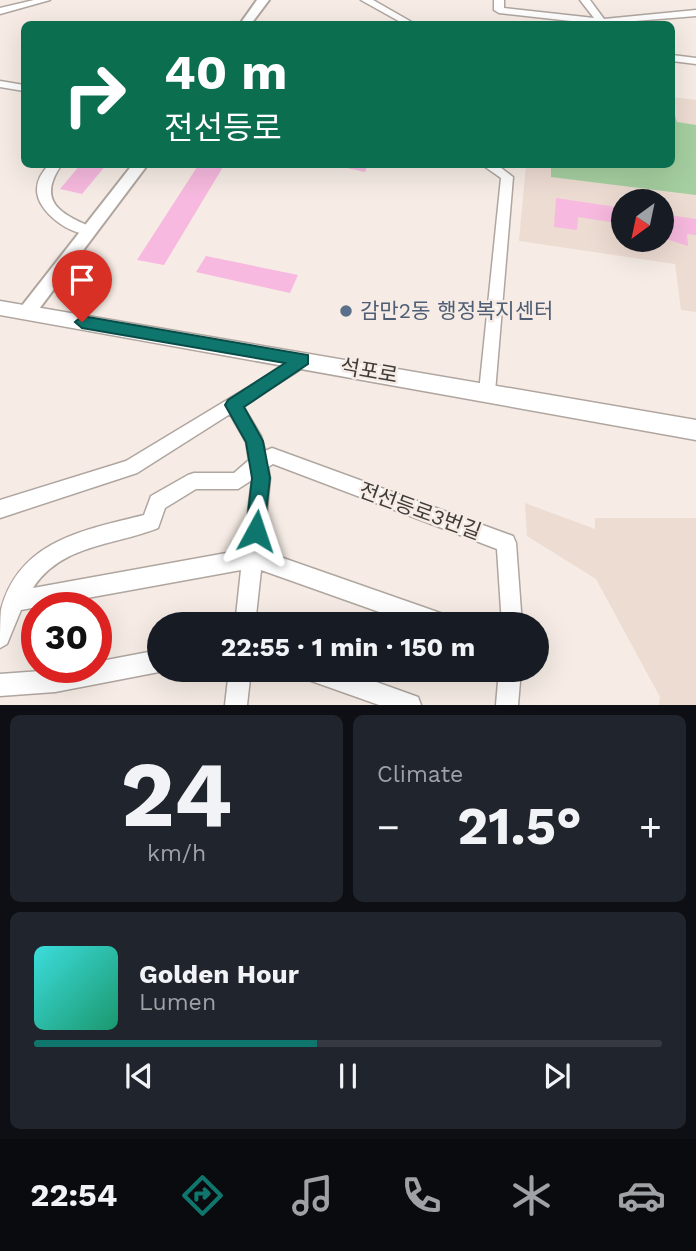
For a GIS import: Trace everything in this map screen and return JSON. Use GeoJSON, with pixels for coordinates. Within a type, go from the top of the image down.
{"type":"FeatureCollection","features":[{"type":"Feature","properties":{"kind":"main road","name":"석포로"},"geometry":{"type":"LineString","coordinates":[[0,308],[696,430]]}},
{"type":"Feature","properties":{"kind":"street"},"geometry":{"type":"LineString","coordinates":[[0,10],[45,0]]}},
{"type":"Feature","properties":{"kind":"street"},"geometry":{"type":"LineString","coordinates":[[247,21],[263,0]]}},
{"type":"Feature","properties":{"kind":"street"},"geometry":{"type":"LineString","coordinates":[[366,0],[404,21]]}},
{"type":"Feature","properties":{"kind":"street"},"geometry":{"type":"LineString","coordinates":[[585,0],[601,21]]}},
{"type":"Feature","properties":{"kind":"street"},"geometry":{"type":"LineString","coordinates":[[499,5],[591,21]]}},
{"type":"Feature","properties":{"kind":"street"},"geometry":{"type":"LineString","coordinates":[[621,21],[696,13]]}},
{"type":"Feature","properties":{"kind":"street"},"geometry":{"type":"LineString","coordinates":[[675,58],[696,61]]}},
{"type":"Feature","properties":{"kind":"street"},"geometry":{"type":"LineString","coordinates":[[0,84],[21,88]]}},
{"type":"Feature","properties":{"kind":"street"},"geometry":{"type":"LineString","coordinates":[[52,168],[43,185],[48,205],[58,218],[89,232]]}},
{"type":"Feature","properties":{"kind":"street"},"geometry":{"type":"LineString","coordinates":[[27,312],[138,168]]}},
{"type":"Feature","properties":{"kind":"street"},"geometry":{"type":"LineString","coordinates":[[486,392],[507,177],[493,168]]}},
{"type":"Feature","properties":{"kind":"street"},"geometry":{"type":"LineString","coordinates":[[0,509],[131,467],[303,360]]}},
{"type":"Feature","properties":{"kind":"street"},"geometry":{"type":"LineString","coordinates":[[234,405],[254,441],[261,478],[247,612]]}},
{"type":"Feature","properties":{"kind":"street","name":"전선등로3번길"},"geometry":{"type":"LineString","coordinates":[[258,463],[272,456],[506,543],[511,612]]}},
{"type":"Feature","properties":{"kind":"street"},"geometry":{"type":"LineString","coordinates":[[0,638],[15,601],[32,571],[61,548],[151,522],[158,502],[194,481],[238,481],[258,463]]}},
{"type":"Feature","properties":{"kind":"street"},"geometry":{"type":"LineString","coordinates":[[15,601],[254,558],[409,612]]}},
{"type":"Feature","properties":{"kind":"street"},"geometry":{"type":"LineString","coordinates":[[0,685],[55,681],[147,663]]}},
{"type":"Feature","properties":{"kind":"street"},"geometry":{"type":"LineString","coordinates":[[236,705],[239,682]]}},
{"type":"Feature","properties":{"kind":"street"},"geometry":{"type":"LineString","coordinates":[[346,682],[410,705]]}},
{"type":"Feature","properties":{"kind":"street"},"geometry":{"type":"LineString","coordinates":[[507,705],[509,682]]}},
{"type":"Feature","properties":{"kind":"shaded area"},"geometry":{"type":"Polygon","coordinates":[[[675,97],[696,100],[696,312],[681,310],[675,264],[519,241],[526,168],[675,168],[675,97]]]}},
{"type":"Feature","properties":{"kind":"shaded area"},"geometry":{"type":"Polygon","coordinates":[[[525,503],[595,529],[595,518],[696,518],[696,705],[659,705],[660,697],[596,579],[527,536],[525,503]]]}},
{"type":"Feature","properties":{"kind":"green space"},"geometry":{"type":"Polygon","coordinates":[[[675,116],[677,122],[696,125],[696,195],[674,192],[674,189],[648,189],[551,177],[551,168],[675,168],[675,116]]]}},
{"type":"Feature","properties":{"kind":"building"},"geometry":{"type":"Polygon","coordinates":[[[78,168],[104,168],[82,194],[60,189],[78,168]]]}},
{"type":"Feature","properties":{"kind":"building"},"geometry":{"type":"Polygon","coordinates":[[[196,168],[222,168],[164,265],[137,260],[196,168]]]}},
{"type":"Feature","properties":{"kind":"building"},"geometry":{"type":"Polygon","coordinates":[[[347,168],[366,168],[365,172],[347,168]]]}},
{"type":"Feature","properties":{"kind":"building"},"geometry":{"type":"Polygon","coordinates":[[[556,198],[611,206],[611,222],[578,217],[577,230],[554,227],[556,198]]]}},
{"type":"Feature","properties":{"kind":"building"},"geometry":{"type":"Polygon","coordinates":[[[674,216],[696,219],[696,235],[687,234],[688,246],[674,242],[674,216]]]}},
{"type":"Feature","properties":{"kind":"building"},"geometry":{"type":"Polygon","coordinates":[[[206,256],[298,275],[290,293],[196,272],[206,256]]]}},
{"type":"Feature","properties":{"kind":"place","name":"감만2동 행정복지센터"},"geometry":{"type":"Point","coordinates":[346,311]}},
{"type":"Feature","properties":{"kind":"route"},"geometry":{"type":"LineString","coordinates":[[82,322],[303,360],[234,405],[254,441],[261,478],[256,531]]}}]}
